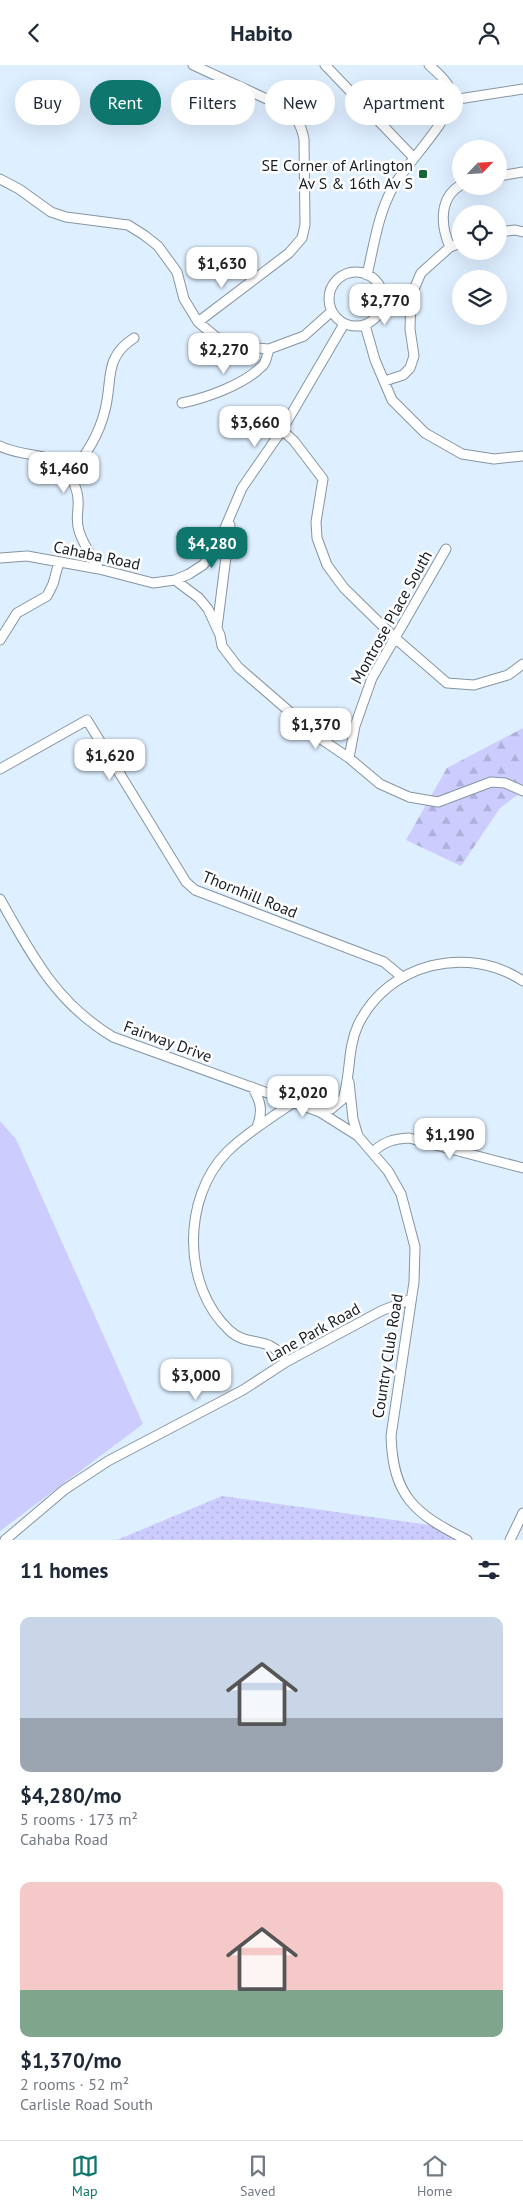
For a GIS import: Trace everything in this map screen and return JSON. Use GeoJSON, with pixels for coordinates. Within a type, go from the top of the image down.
{"type":"FeatureCollection","features":[{"type":"Feature","properties":{"kind":"street"},"geometry":{"type":"LineString","coordinates":[[193,65],[284,107],[294,114],[302,126],[304,139],[305,225],[302,238],[289,253],[198,322]]}},
{"type":"Feature","properties":{"kind":"street"},"geometry":{"type":"LineString","coordinates":[[325,65],[413,157]]}},
{"type":"Feature","properties":{"kind":"street"},"geometry":{"type":"LineString","coordinates":[[429,65],[443,80]]}},
{"type":"Feature","properties":{"kind":"street"},"geometry":{"type":"LineString","coordinates":[[463,99],[523,89]]}},
{"type":"Feature","properties":{"kind":"street"},"geometry":{"type":"LineString","coordinates":[[368,275],[379,219],[393,188],[413,157],[438,125]]}},
{"type":"Feature","properties":{"kind":"street"},"geometry":{"type":"LineString","coordinates":[[508,174],[523,172]]}},
{"type":"Feature","properties":{"kind":"street"},"geometry":{"type":"LineString","coordinates":[[0,179],[19,189],[51,212],[66,217],[128,225],[144,235],[158,246],[177,272],[184,299],[198,322],[216,337],[244,347],[269,349],[304,336],[332,311]]}},
{"type":"Feature","properties":{"kind":"street"},"geometry":{"type":"LineString","coordinates":[[385,381],[403,375],[410,368],[414,356],[410,329],[411,296],[421,273],[450,247],[443,231],[443,210],[452,193]]}},
{"type":"Feature","properties":{"kind":"street"},"geometry":{"type":"LineString","coordinates":[[507,232],[523,232]]}},
{"type":"Feature","properties":{"kind":"street"},"geometry":{"type":"LineString","coordinates":[[352,272],[368,275],[380,286],[383,303],[375,319],[365,325],[357,327],[344,324],[332,311],[329,299],[330,291],[337,281],[352,272]]}},
{"type":"Feature","properties":{"kind":"street","name":"Cahaba Road"},"geometry":{"type":"LineString","coordinates":[[2,555],[26,556],[99,569],[153,583],[175,580],[203,565],[216,549],[242,488],[282,430],[344,324]]}},
{"type":"Feature","properties":{"kind":"street"},"geometry":{"type":"LineString","coordinates":[[365,325],[375,360],[392,400],[424,433],[462,454],[494,459],[523,456]]}},
{"type":"Feature","properties":{"kind":"street"},"geometry":{"type":"LineString","coordinates":[[70,475],[94,442],[106,409],[108,377],[113,361],[122,345],[134,338]]}},
{"type":"Feature","properties":{"kind":"street"},"geometry":{"type":"LineString","coordinates":[[182,403],[204,398],[244,379],[263,366],[269,349]]}},
{"type":"Feature","properties":{"kind":"street"},"geometry":{"type":"LineString","coordinates":[[282,430],[294,441],[323,479],[316,522],[317,538],[327,565],[344,588],[395,638],[447,683],[474,685],[508,675],[523,664]]}},
{"type":"Feature","properties":{"kind":"street"},"geometry":{"type":"LineString","coordinates":[[0,445],[11,452],[51,460],[63,465],[70,475],[79,499],[76,516],[79,533],[99,569]]}},
{"type":"Feature","properties":{"kind":"street"},"geometry":{"type":"LineString","coordinates":[[217,629],[231,512]]}},
{"type":"Feature","properties":{"kind":"street","name":"Montrose Place South"},"geometry":{"type":"LineString","coordinates":[[349,758],[355,726],[366,693],[446,549]]}},
{"type":"Feature","properties":{"kind":"street"},"geometry":{"type":"LineString","coordinates":[[0,640],[17,613],[47,596],[53,584],[59,562]]}},
{"type":"Feature","properties":{"kind":"street"},"geometry":{"type":"LineString","coordinates":[[175,580],[199,598],[208,609],[222,646],[238,667],[321,739],[349,758],[380,784],[409,797],[438,802],[491,782],[506,783],[523,791]]}},
{"type":"Feature","properties":{"kind":"street","name":"Thornhill Road"},"geometry":{"type":"LineString","coordinates":[[0,769],[87,720],[186,882],[195,890],[384,962],[402,977]]}},
{"type":"Feature","properties":{"kind":"street","name":"Fairway Drive"},"geometry":{"type":"LineString","coordinates":[[0,899],[40,968],[74,1010],[91,1024],[113,1037],[320,1112],[358,1135],[374,1151]]}},
{"type":"Feature","properties":{"kind":"street"},"geometry":{"type":"LineString","coordinates":[[320,1112],[331,1109],[343,1099],[350,1050],[358,1025],[372,1003],[402,977],[431,964],[461,960],[488,965],[523,981]]}},
{"type":"Feature","properties":{"kind":"street"},"geometry":{"type":"LineString","coordinates":[[348,1072],[353,1119],[358,1135]]}},
{"type":"Feature","properties":{"kind":"street"},"geometry":{"type":"LineString","coordinates":[[252,1087],[261,1106],[261,1116],[257,1127]]}},
{"type":"Feature","properties":{"kind":"street"},"geometry":{"type":"LineString","coordinates":[[286,1362],[280,1351],[271,1345],[251,1341],[231,1332],[217,1317],[206,1299],[197,1274],[193,1248],[194,1230],[204,1190],[213,1170],[227,1152],[257,1127],[294,1102]]}},
{"type":"Feature","properties":{"kind":"street"},"geometry":{"type":"LineString","coordinates":[[374,1151],[382,1144],[394,1139],[409,1138],[523,1168]]}},
{"type":"Feature","properties":{"kind":"street","name":"Country Club Road"},"geometry":{"type":"LineString","coordinates":[[374,1151],[401,1194],[410,1221],[415,1247],[411,1299],[391,1436],[392,1459],[396,1477],[409,1501],[431,1522],[467,1540]]}},
{"type":"Feature","properties":{"kind":"street","name":"Lane Park Road"},"geometry":{"type":"LineString","coordinates":[[5,1540],[64,1490],[108,1461],[243,1390],[286,1362],[381,1311],[411,1299]]}},
{"type":"Feature","properties":{"kind":"street"},"geometry":{"type":"LineString","coordinates":[[510,1540],[523,1513]]}},
{"type":"Feature","properties":{"kind":"green space"},"geometry":{"type":"Polygon","coordinates":[[[523,728],[523,791],[500,808],[461,866],[406,840],[447,768],[523,728]]]}},
{"type":"Feature","properties":{"kind":"green space"},"geometry":{"type":"Polygon","coordinates":[[[0,1121],[16,1139],[143,1424],[0,1531],[0,1121]]]}},
{"type":"Feature","properties":{"kind":"green space"},"geometry":{"type":"Polygon","coordinates":[[[222,1496],[429,1525],[459,1540],[117,1540],[222,1496]]]}},
{"type":"Feature","properties":{"kind":"place","name":"SE Corner of Arlington Av S & 16th Av S"},"geometry":{"type":"Point","coordinates":[423,174]}}]}
